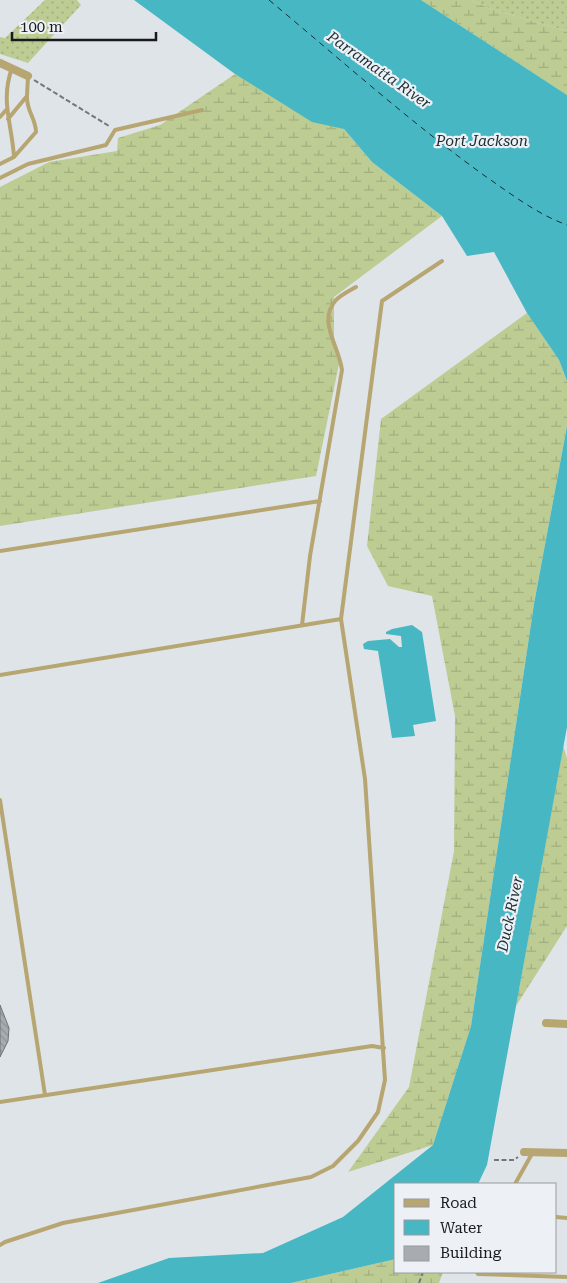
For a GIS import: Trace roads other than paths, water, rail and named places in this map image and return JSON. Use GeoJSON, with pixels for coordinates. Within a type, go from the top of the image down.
{"type":"FeatureCollection","features":[{"type":"Feature","properties":{"kind":"street"},"geometry":{"type":"LineString","coordinates":[[0,63],[28,76]]}},
{"type":"Feature","properties":{"kind":"street"},"geometry":{"type":"LineString","coordinates":[[546,1023],[567,1024]]}},
{"type":"Feature","properties":{"kind":"street"},"geometry":{"type":"LineString","coordinates":[[524,1152],[567,1153]]}},
{"type":"Feature","properties":{"kind":"lane"},"geometry":{"type":"LineString","coordinates":[[12,68],[7,81],[6,110],[13,142],[14,157]]}},
{"type":"Feature","properties":{"kind":"lane"},"geometry":{"type":"LineString","coordinates":[[0,164],[14,157],[36,132],[28,107],[28,76]]}},
{"type":"Feature","properties":{"kind":"lane"},"geometry":{"type":"LineString","coordinates":[[8,119],[27,96]]}},
{"type":"Feature","properties":{"kind":"lane"},"geometry":{"type":"LineString","coordinates":[[0,117],[6,110]]}},
{"type":"Feature","properties":{"kind":"lane"},"geometry":{"type":"LineString","coordinates":[[0,178],[28,164],[106,145],[115,130],[202,110]]}},
{"type":"Feature","properties":{"kind":"lane"},"geometry":{"type":"LineString","coordinates":[[0,1245],[64,1224],[312,1177],[334,1166],[358,1141],[378,1112],[385,1080],[384,1048],[365,779],[341,619],[382,301],[442,261]]}},
{"type":"Feature","properties":{"kind":"lane"},"geometry":{"type":"LineString","coordinates":[[302,625],[310,556],[342,370],[340,358],[328,324],[329,310],[337,299],[356,287]]}},
{"type":"Feature","properties":{"kind":"lane"},"geometry":{"type":"LineString","coordinates":[[0,552],[320,501]]}},
{"type":"Feature","properties":{"kind":"lane"},"geometry":{"type":"LineString","coordinates":[[0,675],[341,619]]}},
{"type":"Feature","properties":{"kind":"lane"},"geometry":{"type":"LineString","coordinates":[[0,800],[44,1095]]}},
{"type":"Feature","properties":{"kind":"lane"},"geometry":{"type":"LineString","coordinates":[[0,1102],[372,1046],[384,1048]]}},
{"type":"Feature","properties":{"kind":"lane"},"geometry":{"type":"LineString","coordinates":[[517,1183],[533,1152]]}},
{"type":"Feature","properties":{"kind":"lane"},"geometry":{"type":"LineString","coordinates":[[477,1273],[499,1276],[567,1277]]}},
{"type":"Feature","properties":{"kind":"water","name":"Port Jackson"},"geometry":{"type":"Polygon","coordinates":[[[134,0],[421,0],[567,95],[567,381],[559,360],[527,313],[494,252],[467,256],[442,216],[372,162],[344,129],[312,122],[235,74],[134,0]]]}},
{"type":"Feature","properties":{"kind":"water","name":"Duck River"},"geometry":{"type":"Polygon","coordinates":[[[567,426],[567,727],[487,1165],[478,1183],[394,1183],[394,1259],[291,1283],[98,1283],[169,1258],[263,1253],[343,1217],[433,1145],[471,1026],[534,604],[567,426]]]}},
{"type":"Feature","properties":{"kind":"water"},"geometry":{"type":"Polygon","coordinates":[[[412,625],[422,632],[436,721],[413,725],[415,736],[392,738],[378,651],[364,649],[363,644],[368,641],[390,639],[399,647],[402,647],[401,636],[386,634],[386,632],[412,625]]]}},
{"type":"Feature","properties":{"kind":"water label","name":"Parramatta River"},"geometry":{"type":"Point","coordinates":[379,70]}}]}
